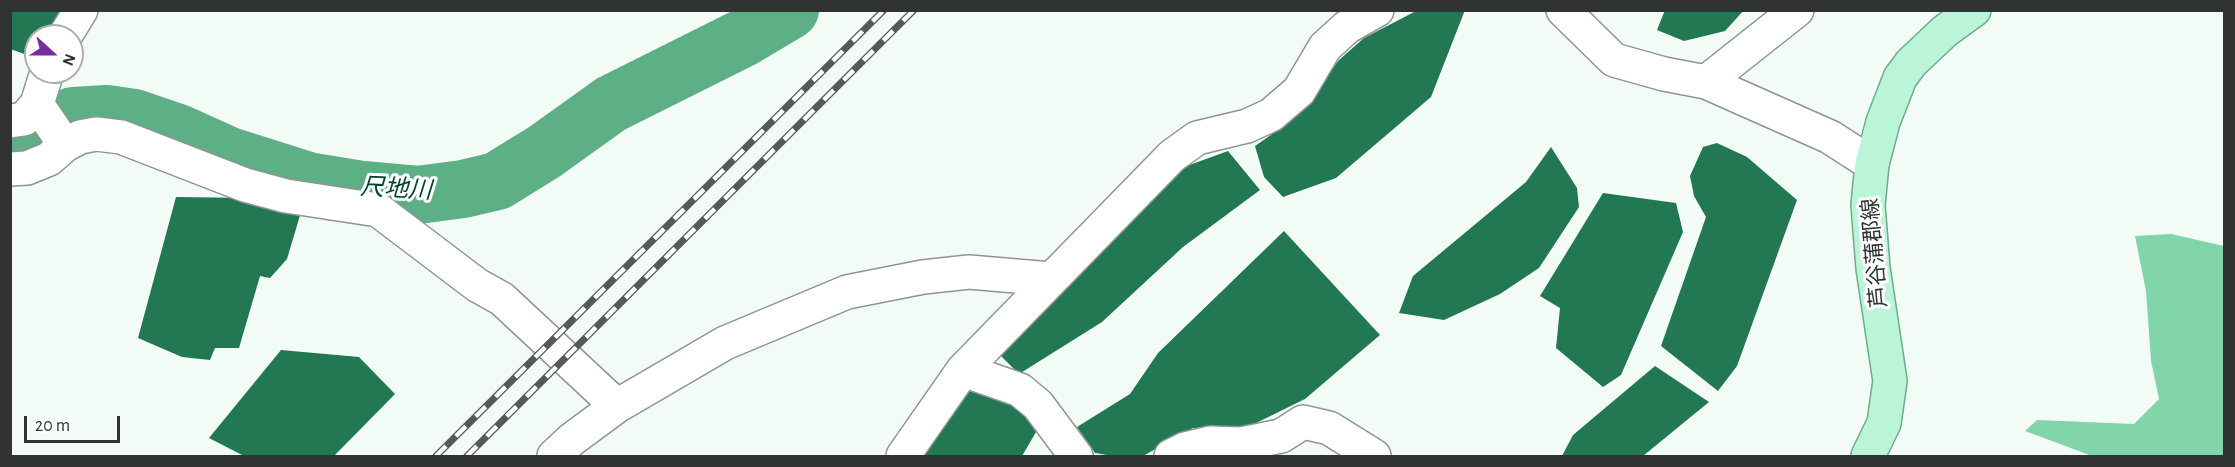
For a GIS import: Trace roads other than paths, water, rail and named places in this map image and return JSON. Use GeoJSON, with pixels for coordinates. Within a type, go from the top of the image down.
{"type":"FeatureCollection","features":[{"type":"Feature","properties":{"kind":"main road","name":"芦谷蒲郡線"},"geometry":{"type":"LineString","coordinates":[[1868,456],[1884,423],[1890,381],[1874,268],[1868,205],[1872,164],[1883,122],[1900,78],[1911,63],[1945,31],[1974,10]]}},
{"type":"Feature","properties":{"kind":"street"},"geometry":{"type":"LineString","coordinates":[[72,24],[81,10]]}},
{"type":"Feature","properties":{"kind":"street"},"geometry":{"type":"LineString","coordinates":[[903,456],[963,370],[1172,156],[1197,138],[1247,126],[1271,116],[1299,91],[1325,47],[1347,27],[1377,10]]}},
{"type":"Feature","properties":{"kind":"street"},"geometry":{"type":"LineString","coordinates":[[1563,10],[1614,60],[1664,74],[1706,82],[1830,137],[1872,164]]}},
{"type":"Feature","properties":{"kind":"street"},"geometry":{"type":"LineString","coordinates":[[1706,82],[1797,10]]}},
{"type":"Feature","properties":{"kind":"street"},"geometry":{"type":"LineString","coordinates":[[42,84],[31,113],[64,143]]}},
{"type":"Feature","properties":{"kind":"street"},"geometry":{"type":"LineString","coordinates":[[10,169],[27,168],[49,159],[64,143],[96,134],[121,137],[245,185],[286,196],[378,210],[477,285],[502,299],[617,406]]}},
{"type":"Feature","properties":{"kind":"street"},"geometry":{"type":"LineString","coordinates":[[554,456],[571,440],[617,406],[725,343],[848,292],[923,277],[969,272],[1051,279]]}},
{"type":"Feature","properties":{"kind":"street"},"geometry":{"type":"LineString","coordinates":[[963,370],[1020,390],[1038,405],[1076,456]]}},
{"type":"Feature","properties":{"kind":"street"},"geometry":{"type":"LineString","coordinates":[[1171,456],[1185,449],[1210,443],[1241,444],[1281,436],[1303,422],[1329,428],[1374,456]]}},
{"type":"Feature","properties":{"kind":"waterway","name":"尺地川"},"geometry":{"type":"LineString","coordinates":[[10,146],[40,136],[73,116],[107,114],[134,118],[178,133],[229,156],[308,181],[363,190],[418,195],[463,189],[497,181],[544,152],[611,104],[743,38],[790,10]]}},
{"type":"Feature","properties":{"kind":"railway"},"geometry":{"type":"LineString","coordinates":[[436,456],[884,10]]}},
{"type":"Feature","properties":{"kind":"railway"},"geometry":{"type":"LineString","coordinates":[[467,456],[914,10]]}}]}
